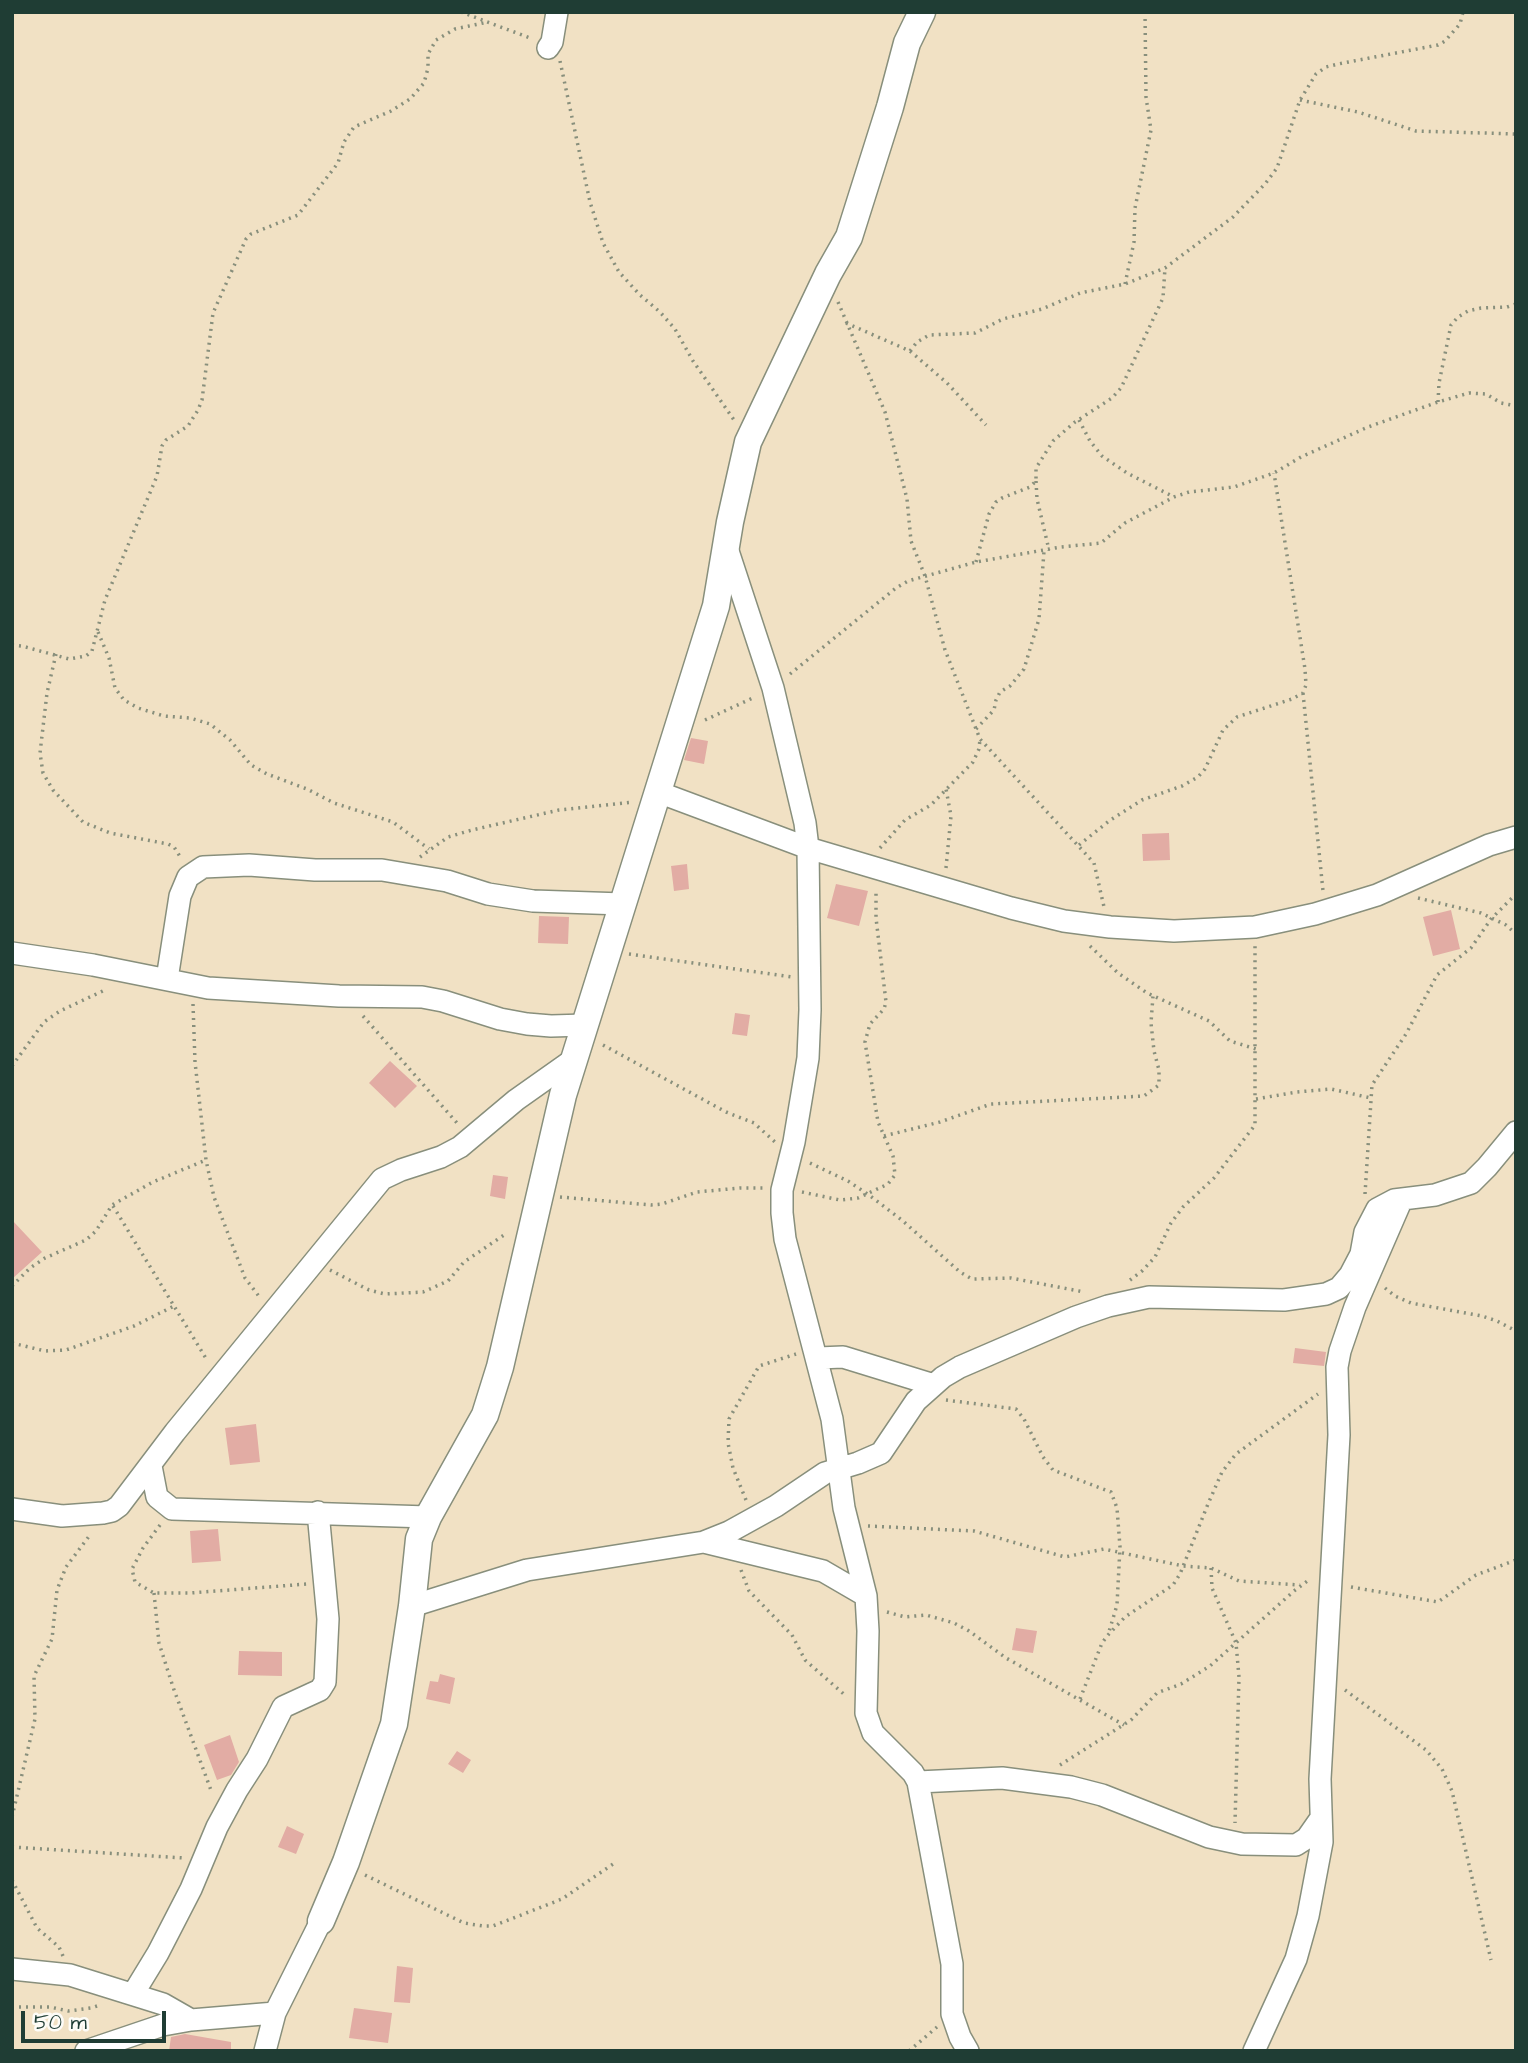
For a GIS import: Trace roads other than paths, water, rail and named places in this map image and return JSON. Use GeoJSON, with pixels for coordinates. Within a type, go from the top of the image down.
{"type":"FeatureCollection","features":[{"type":"Feature","properties":{"kind":"street"},"geometry":{"type":"LineString","coordinates":[[548,48],[552,42],[557,12]]}},
{"type":"Feature","properties":{"kind":"street"},"geometry":{"type":"LineString","coordinates":[[265,2051],[275,2013],[321,1921],[346,1862],[394,1724],[419,1539],[428,1517],[485,1415],[512,1318],[563,1095],[716,606],[730,522],[751,436],[828,274],[849,237],[907,43],[922,12]]}},
{"type":"Feature","properties":{"kind":"street"},"geometry":{"type":"LineString","coordinates":[[727,548],[772,688],[805,822],[808,848],[808,1058],[783,1188],[785,1239],[832,1419],[848,1525],[867,1602],[866,1713],[873,1733],[913,1773],[918,1782],[952,1964],[952,2014],[968,2051]]}},
{"type":"Feature","properties":{"kind":"street"},"geometry":{"type":"LineString","coordinates":[[657,796],[871,868],[1011,908],[1072,922],[1110,927],[1174,930],[1255,927],[1326,911],[1390,889],[1489,845],[1516,837]]}},
{"type":"Feature","properties":{"kind":"street"},"geometry":{"type":"LineString","coordinates":[[167,979],[180,896],[188,877],[203,867],[249,865],[315,870],[382,870],[447,881],[488,894],[533,901],[623,904]]}},
{"type":"Feature","properties":{"kind":"street"},"geometry":{"type":"LineString","coordinates":[[12,953],[208,988],[422,998],[443,1001],[500,1019],[584,1029]]}},
{"type":"Feature","properties":{"kind":"street"},"geometry":{"type":"LineString","coordinates":[[12,1509],[62,1516],[112,1511],[128,1496],[174,1432],[382,1179],[460,1147],[516,1100],[574,1059]]}},
{"type":"Feature","properties":{"kind":"street"},"geometry":{"type":"LineString","coordinates":[[412,1606],[527,1570],[704,1542],[753,1519],[809,1483],[839,1468],[881,1453],[912,1406],[939,1393],[960,1367],[1076,1317],[1129,1301],[1167,1296],[1284,1300],[1326,1294],[1339,1288],[1350,1275],[1361,1254],[1368,1224],[1384,1203],[1435,1195],[1471,1184],[1516,1132]]}},
{"type":"Feature","properties":{"kind":"street"},"geometry":{"type":"LineString","coordinates":[[1254,2051],[1296,1959],[1322,1842],[1320,1779],[1339,1435],[1336,1381],[1339,1351],[1402,1199]]}},
{"type":"Feature","properties":{"kind":"street"},"geometry":{"type":"LineString","coordinates":[[817,1354],[843,1357],[939,1393]]}},
{"type":"Feature","properties":{"kind":"street"},"geometry":{"type":"LineString","coordinates":[[151,1466],[157,1497],[172,1509],[428,1517]]}},
{"type":"Feature","properties":{"kind":"street"},"geometry":{"type":"LineString","coordinates":[[130,1993],[158,1953],[222,1818],[257,1759],[283,1707],[320,1690],[324,1682],[328,1619],[318,1513]]}},
{"type":"Feature","properties":{"kind":"street"},"geometry":{"type":"LineString","coordinates":[[704,1542],[823,1571],[867,1602]]}},
{"type":"Feature","properties":{"kind":"street"},"geometry":{"type":"LineString","coordinates":[[918,1782],[1002,1778],[1072,1787],[1102,1795],[1209,1837],[1234,1842],[1296,1845],[1307,1838],[1321,1818]]}},
{"type":"Feature","properties":{"kind":"street"},"geometry":{"type":"LineString","coordinates":[[12,1969],[70,1975],[163,2004],[191,2020]]}},
{"type":"Feature","properties":{"kind":"street"},"geometry":{"type":"LineString","coordinates":[[86,2051],[140,2032],[191,2020],[275,2013]]}}]}
